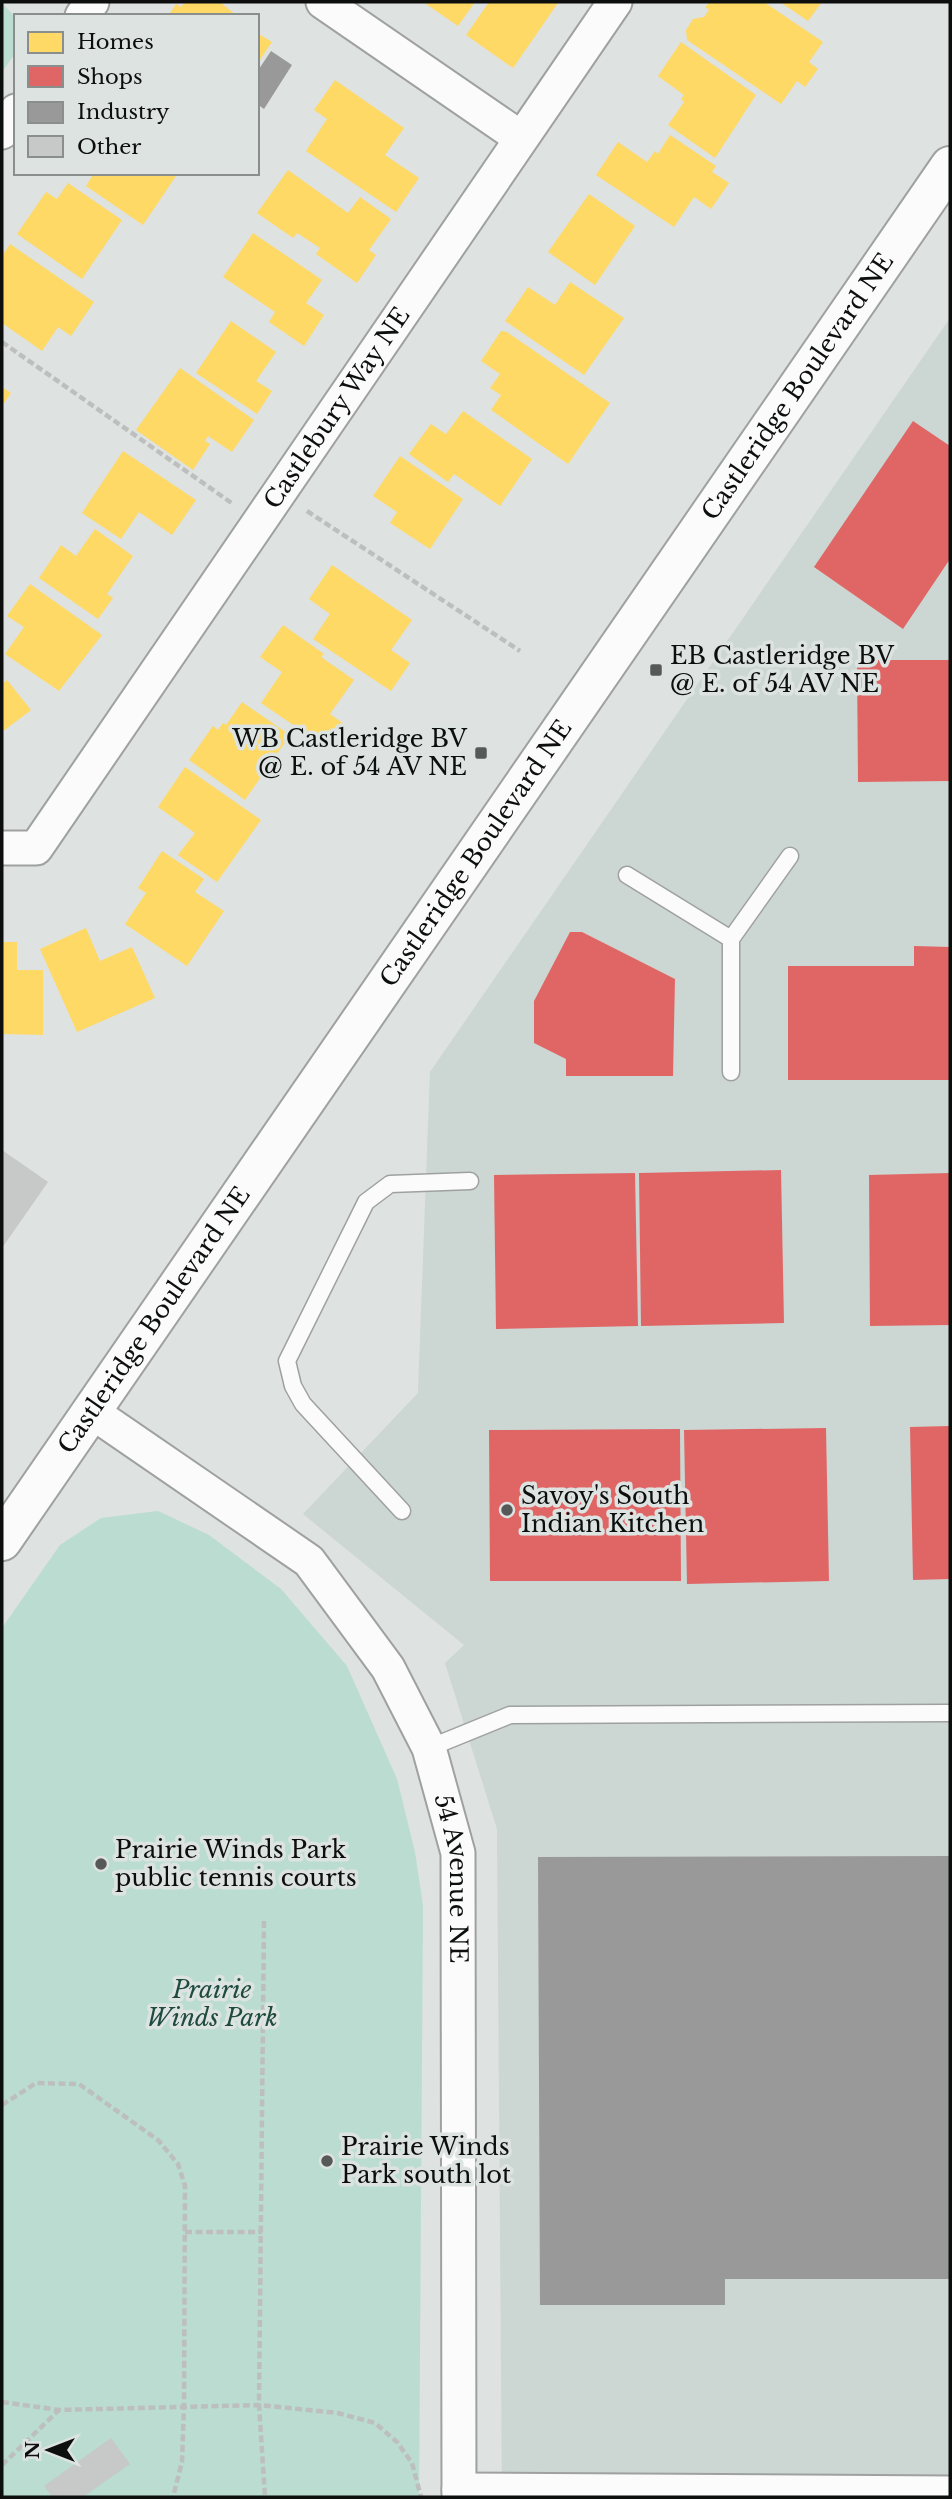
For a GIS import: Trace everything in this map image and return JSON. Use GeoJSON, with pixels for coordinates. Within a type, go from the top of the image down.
{"type":"FeatureCollection","features":[{"type":"Feature","properties":{"kind":"street"},"geometry":{"type":"LineString","coordinates":[[323,2],[521,138]]}},
{"type":"Feature","properties":{"kind":"street","name":"Castlebury Way NE"},"geometry":{"type":"LineString","coordinates":[[2,848],[36,848],[615,2]]}},
{"type":"Feature","properties":{"kind":"street"},"geometry":{"type":"LineString","coordinates":[[2,132],[14,114]]}},
{"type":"Feature","properties":{"kind":"street","name":"Castleridge Boulevard NE"},"geometry":{"type":"LineString","coordinates":[[2,1541],[950,166]]}},
{"type":"Feature","properties":{"kind":"street","name":"54 Avenue NE"},"geometry":{"type":"LineString","coordinates":[[92,1412],[309,1561],[388,1668],[429,1748],[458,1853],[459,2494]]}},
{"type":"Feature","properties":{"kind":"street"},"geometry":{"type":"LineString","coordinates":[[459,2494],[950,2493]]}},
{"type":"Feature","properties":{"kind":"lane"},"geometry":{"type":"LineString","coordinates":[[731,1072],[731,939],[790,856]]}},
{"type":"Feature","properties":{"kind":"lane"},"geometry":{"type":"LineString","coordinates":[[627,875],[731,939]]}},
{"type":"Feature","properties":{"kind":"lane"},"geometry":{"type":"LineString","coordinates":[[402,1511],[303,1404],[293,1386],[287,1361],[366,1202],[390,1184],[470,1181]]}},
{"type":"Feature","properties":{"kind":"lane"},"geometry":{"type":"LineString","coordinates":[[429,1748],[510,1715],[950,1713]]}},
{"type":"Feature","properties":{"kind":"path"},"geometry":{"type":"LineString","coordinates":[[2,342],[259,522]]}},
{"type":"Feature","properties":{"kind":"path"},"geometry":{"type":"LineString","coordinates":[[278,492],[520,651]]}},
{"type":"Feature","properties":{"kind":"path"},"geometry":{"type":"LineString","coordinates":[[264,1921],[259,2405],[265,2497]]}},
{"type":"Feature","properties":{"kind":"path"},"geometry":{"type":"LineString","coordinates":[[2,2105],[36,2082],[79,2084],[158,2140],[178,2164],[185,2186],[184,2406],[182,2462],[173,2497]]}},
{"type":"Feature","properties":{"kind":"path"},"geometry":{"type":"LineString","coordinates":[[185,2232],[262,2232]]}},
{"type":"Feature","properties":{"kind":"path"},"geometry":{"type":"LineString","coordinates":[[2,2402],[59,2410],[259,2405],[338,2413],[375,2423],[397,2442],[412,2463],[421,2497]]}},
{"type":"Feature","properties":{"kind":"path"},"geometry":{"type":"LineString","coordinates":[[2,2465],[59,2410]]}},
{"type":"Feature","properties":{"kind":"shaded area"},"geometry":{"type":"Polygon","coordinates":[[[950,318],[950,2497],[502,2497],[497,1829],[445,1663],[464,1645],[303,1514],[418,1393],[430,1072],[950,318]]]}},
{"type":"Feature","properties":{"kind":"green space"},"geometry":{"type":"Polygon","coordinates":[[[2,3],[14,16],[14,55],[2,72],[2,3]]]}},
{"type":"Feature","properties":{"kind":"green space","name":"Prairie Winds Park"},"geometry":{"type":"Polygon","coordinates":[[[158,1511],[209,1535],[281,1589],[347,1666],[397,1779],[415,1852],[423,1906],[419,2497],[2,2497],[2,1628],[60,1545],[101,1518],[158,1511]]]}},
{"type":"Feature","properties":{"kind":"building: Homes"},"geometry":{"type":"Polygon","coordinates":[[[185,2],[220,2],[235,14],[169,14],[176,4],[181,7],[185,2]]]}},
{"type":"Feature","properties":{"kind":"building: Homes"},"geometry":{"type":"Polygon","coordinates":[[[423,2],[475,2],[458,26],[423,2]]]}},
{"type":"Feature","properties":{"kind":"building: Homes"},"geometry":{"type":"Polygon","coordinates":[[[489,2],[558,3],[513,68],[466,35],[489,2]]]}},
{"type":"Feature","properties":{"kind":"building: Homes"},"geometry":{"type":"Polygon","coordinates":[[[710,2],[764,2],[823,42],[809,62],[818,69],[805,87],[797,81],[781,104],[687,40],[686,30],[693,19],[704,17],[709,10],[705,7],[710,2]]]}},
{"type":"Feature","properties":{"kind":"building: Homes"},"geometry":{"type":"Polygon","coordinates":[[[780,2],[822,2],[808,21],[780,2]]]}},
{"type":"Feature","properties":{"kind":"building: Homes"},"geometry":{"type":"Polygon","coordinates":[[[259,34],[272,42],[259,61],[259,34]]]}},
{"type":"Feature","properties":{"kind":"building: Homes"},"geometry":{"type":"Polygon","coordinates":[[[681,42],[756,95],[715,158],[668,125],[684,102],[681,99],[684,95],[658,76],[681,42]]]}},
{"type":"Feature","properties":{"kind":"building: Homes"},"geometry":{"type":"Polygon","coordinates":[[[335,80],[404,128],[385,155],[419,178],[396,212],[306,151],[327,119],[314,110],[335,80]]]}},
{"type":"Feature","properties":{"kind":"building: Homes"},"geometry":{"type":"Polygon","coordinates":[[[670,135],[716,166],[712,172],[729,183],[711,209],[694,197],[674,227],[596,175],[618,142],[647,162],[655,151],[658,154],[670,135]]]}},
{"type":"Feature","properties":{"kind":"building: Homes"},"geometry":{"type":"Polygon","coordinates":[[[288,170],[348,213],[360,197],[391,219],[369,250],[376,255],[357,283],[316,254],[320,248],[297,233],[293,238],[257,213],[288,170]]]}},
{"type":"Feature","properties":{"kind":"building: Homes"},"geometry":{"type":"Polygon","coordinates":[[[93,175],[176,176],[143,225],[86,186],[93,175]]]}},
{"type":"Feature","properties":{"kind":"building: Homes"},"geometry":{"type":"Polygon","coordinates":[[[68,183],[122,220],[82,279],[17,234],[46,192],[57,199],[68,183]]]}},
{"type":"Feature","properties":{"kind":"building: Homes"},"geometry":{"type":"Polygon","coordinates":[[[589,194],[635,226],[595,285],[548,252],[589,194]]]}},
{"type":"Feature","properties":{"kind":"building: Homes"},"geometry":{"type":"Polygon","coordinates":[[[253,233],[322,280],[306,303],[324,315],[304,346],[269,322],[275,312],[223,277],[253,233]]]}},
{"type":"Feature","properties":{"kind":"building: Homes"},"geometry":{"type":"Polygon","coordinates":[[[10,244],[94,302],[71,336],[58,327],[42,351],[2,323],[2,256],[10,244]]]}},
{"type":"Feature","properties":{"kind":"building: Homes"},"geometry":{"type":"Polygon","coordinates":[[[570,282],[624,318],[584,375],[505,321],[528,287],[555,305],[570,282]]]}},
{"type":"Feature","properties":{"kind":"building: Homes"},"geometry":{"type":"Polygon","coordinates":[[[231,321],[276,352],[256,381],[272,391],[257,414],[196,373],[231,321]]]}},
{"type":"Feature","properties":{"kind":"building: Homes"},"geometry":{"type":"Polygon","coordinates":[[[501,331],[507,332],[610,403],[568,464],[491,410],[501,395],[490,388],[500,374],[481,361],[501,331]]]}},
{"type":"Feature","properties":{"kind":"building: Homes"},"geometry":{"type":"Polygon","coordinates":[[[180,368],[254,420],[232,452],[208,436],[205,441],[210,444],[193,470],[136,430],[180,368]]]}},
{"type":"Feature","properties":{"kind":"building: Homes"},"geometry":{"type":"Polygon","coordinates":[[[2,387],[11,393],[2,406],[2,387]]]}},
{"type":"Feature","properties":{"kind":"building: Homes"},"geometry":{"type":"Polygon","coordinates":[[[463,411],[532,459],[500,506],[454,474],[448,482],[409,454],[431,424],[446,434],[463,411]]]}},
{"type":"Feature","properties":{"kind":"building: Homes"},"geometry":{"type":"Polygon","coordinates":[[[123,451],[196,500],[172,535],[139,512],[121,539],[82,513],[123,451]]]}},
{"type":"Feature","properties":{"kind":"building: Homes"},"geometry":{"type":"Polygon","coordinates":[[[400,456],[463,499],[430,549],[390,523],[397,512],[373,496],[400,456]]]}},
{"type":"Feature","properties":{"kind":"building: Homes"},"geometry":{"type":"Polygon","coordinates":[[[95,529],[133,556],[107,594],[113,598],[98,619],[39,578],[61,545],[76,556],[95,529]]]}},
{"type":"Feature","properties":{"kind":"building: Homes"},"geometry":{"type":"Polygon","coordinates":[[[332,565],[412,620],[391,650],[410,663],[391,691],[313,639],[330,614],[309,599],[332,565]]]}},
{"type":"Feature","properties":{"kind":"building: Homes"},"geometry":{"type":"Polygon","coordinates":[[[30,584],[102,635],[59,691],[5,654],[24,627],[7,616],[30,584]]]}},
{"type":"Feature","properties":{"kind":"building: Homes"},"geometry":{"type":"Polygon","coordinates":[[[283,625],[324,654],[321,657],[354,680],[330,714],[344,724],[327,748],[261,703],[282,672],[260,657],[283,625]]]}},
{"type":"Feature","properties":{"kind":"building: Homes"},"geometry":{"type":"Polygon","coordinates":[[[7,680],[31,710],[2,732],[2,684],[7,680]]]}},
{"type":"Feature","properties":{"kind":"building: Homes"},"geometry":{"type":"Polygon","coordinates":[[[242,702],[290,735],[245,800],[189,760],[213,726],[218,730],[223,723],[226,725],[242,702]]]}},
{"type":"Feature","properties":{"kind":"building: Homes"},"geometry":{"type":"Polygon","coordinates":[[[185,767],[261,820],[217,882],[178,855],[195,833],[158,807],[185,767]]]}},
{"type":"Feature","properties":{"kind":"building: Homes"},"geometry":{"type":"Polygon","coordinates":[[[162,851],[204,879],[195,892],[224,911],[187,966],[125,924],[146,893],[138,888],[162,851]]]}},
{"type":"Feature","properties":{"kind":"building: Homes"},"geometry":{"type":"Polygon","coordinates":[[[86,928],[100,961],[132,947],[155,998],[77,1032],[40,949],[86,928]]]}},
{"type":"Feature","properties":{"kind":"building: Homes"},"geometry":{"type":"Polygon","coordinates":[[[2,942],[17,942],[17,970],[43,970],[43,1035],[2,1034],[2,942]]]}},
{"type":"Feature","properties":{"kind":"building: Shops"},"geometry":{"type":"Polygon","coordinates":[[[913,421],[950,446],[950,559],[903,629],[814,567],[913,421]]]}},
{"type":"Feature","properties":{"kind":"building: Shops"},"geometry":{"type":"Polygon","coordinates":[[[857,660],[950,660],[950,781],[858,782],[857,660]]]}},
{"type":"Feature","properties":{"kind":"building: Shops"},"geometry":{"type":"Polygon","coordinates":[[[570,932],[582,932],[675,979],[673,1076],[566,1076],[566,1059],[534,1043],[534,1001],[570,932]]]}},
{"type":"Feature","properties":{"kind":"building: Shops"},"geometry":{"type":"Polygon","coordinates":[[[914,946],[950,947],[950,1080],[788,1080],[788,966],[914,966],[914,946]]]}},
{"type":"Feature","properties":{"kind":"building: Shops"},"geometry":{"type":"Polygon","coordinates":[[[781,1170],[784,1323],[641,1326],[639,1173],[781,1170]]]}},
{"type":"Feature","properties":{"kind":"building: Shops"},"geometry":{"type":"Polygon","coordinates":[[[635,1173],[638,1326],[496,1329],[494,1175],[635,1173]]]}},
{"type":"Feature","properties":{"kind":"building: Shops"},"geometry":{"type":"Polygon","coordinates":[[[950,1173],[950,1325],[870,1326],[869,1175],[950,1173]]]}},
{"type":"Feature","properties":{"kind":"building: Shops"},"geometry":{"type":"Polygon","coordinates":[[[950,1426],[950,1579],[913,1580],[910,1427],[950,1426]]]}},
{"type":"Feature","properties":{"kind":"building: Shops"},"geometry":{"type":"Polygon","coordinates":[[[826,1428],[829,1581],[687,1584],[684,1430],[826,1428]]]}},
{"type":"Feature","properties":{"kind":"building: Shops"},"geometry":{"type":"Polygon","coordinates":[[[680,1429],[681,1581],[490,1581],[489,1430],[680,1429]]]}},
{"type":"Feature","properties":{"kind":"building: Industry"},"geometry":{"type":"Polygon","coordinates":[[[271,51],[292,65],[264,109],[259,105],[259,69],[271,51]]]}},
{"type":"Feature","properties":{"kind":"building: Industry"},"geometry":{"type":"Polygon","coordinates":[[[950,1856],[950,2279],[725,2279],[725,2305],[540,2305],[538,1857],[950,1856]]]}},
{"type":"Feature","properties":{"kind":"building: Other"},"geometry":{"type":"Polygon","coordinates":[[[2,1150],[48,1182],[2,1248],[2,1150]]]}},
{"type":"Feature","properties":{"kind":"building: Other"},"geometry":{"type":"Polygon","coordinates":[[[111,2438],[130,2464],[83,2497],[52,2497],[44,2486],[111,2438]]]}},
{"type":"Feature","properties":{"kind":"place","name":"EB Castleridge BV @ E. of 54 AV NE"},"geometry":{"type":"Point","coordinates":[656,670]}},
{"type":"Feature","properties":{"kind":"place","name":"WB Castleridge BV @ E. of 54 AV NE"},"geometry":{"type":"Point","coordinates":[481,753]}},
{"type":"Feature","properties":{"kind":"place","name":"Savoy's South Indian Kitchen"},"geometry":{"type":"Point","coordinates":[507,1510]}},
{"type":"Feature","properties":{"kind":"place","name":"Prairie Winds Park public tennis courts"},"geometry":{"type":"Point","coordinates":[101,1864]}},
{"type":"Feature","properties":{"kind":"place","name":"Prairie Winds Park south lot"},"geometry":{"type":"Point","coordinates":[327,2161]}}]}
